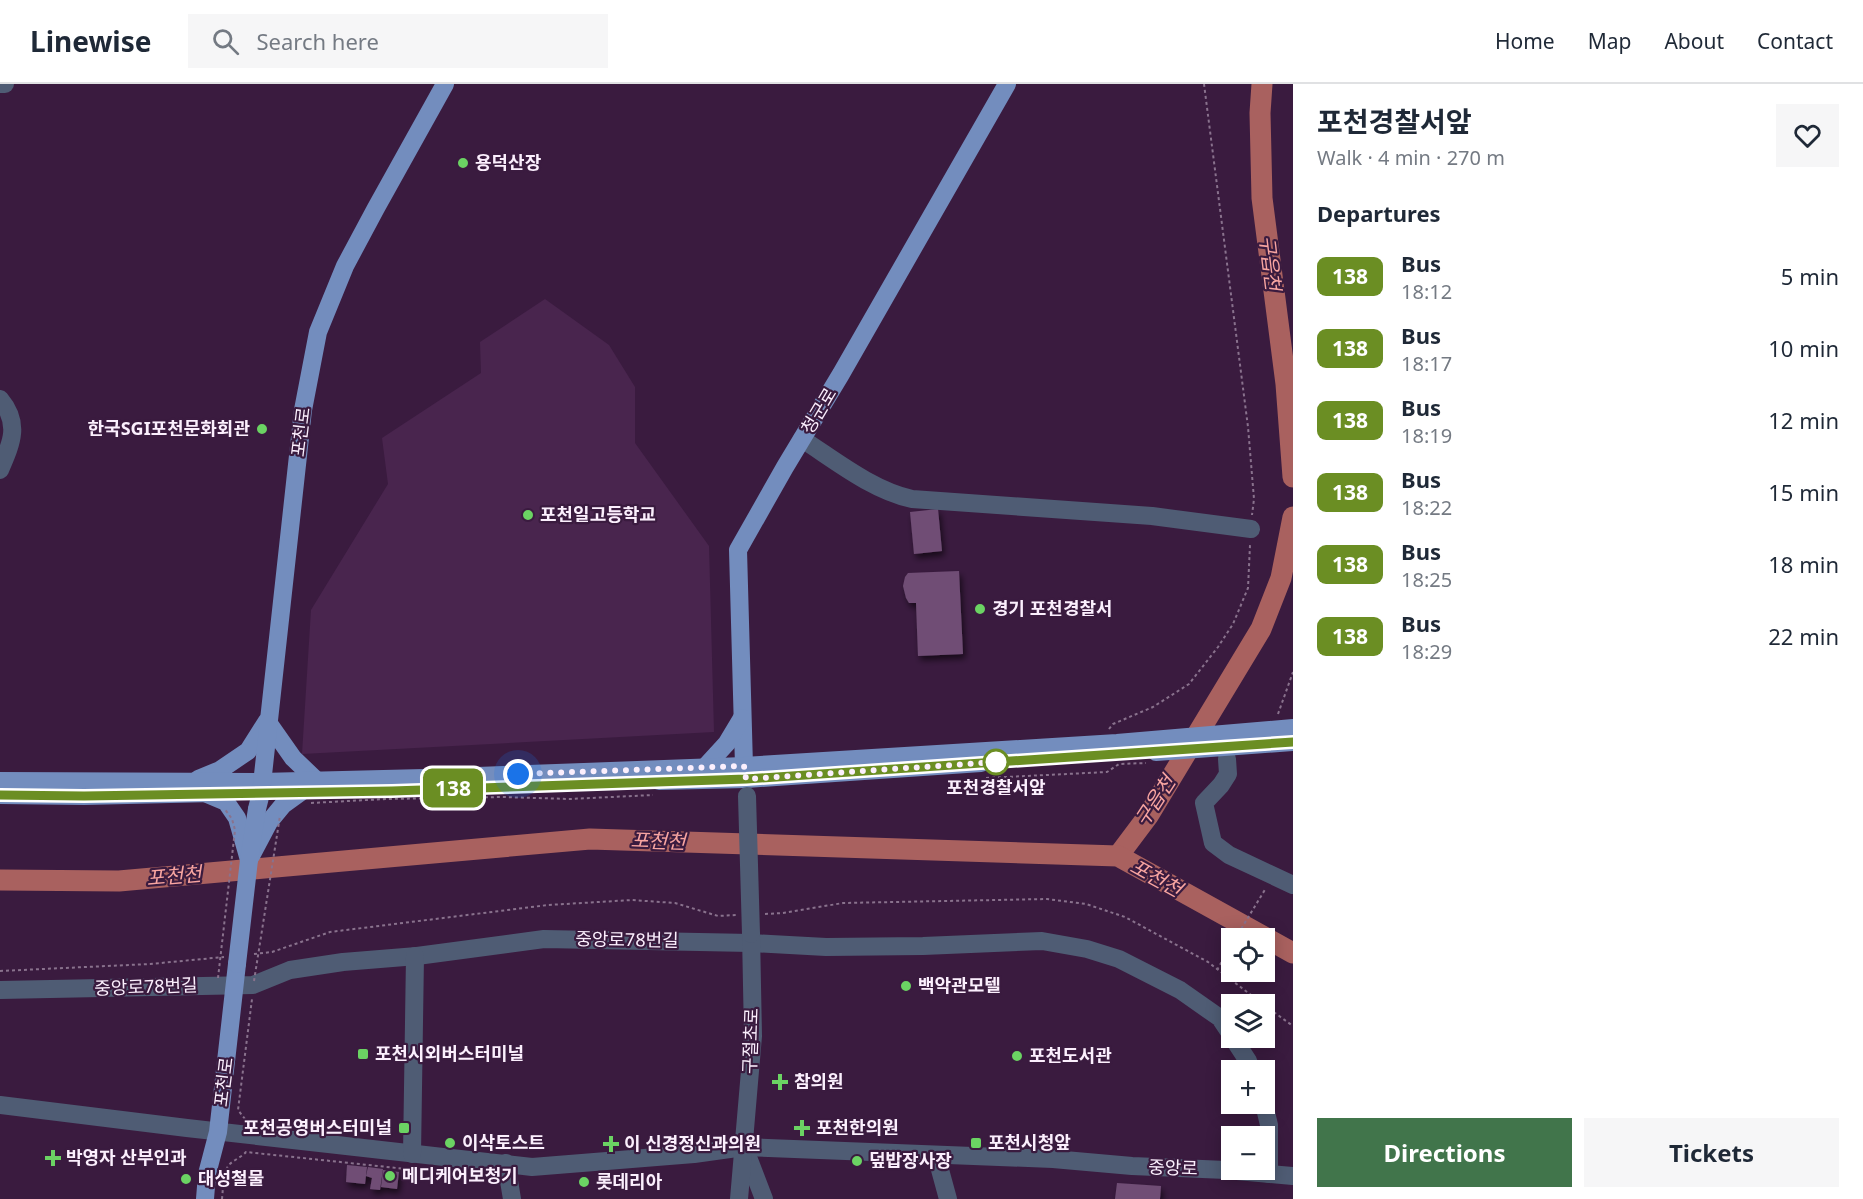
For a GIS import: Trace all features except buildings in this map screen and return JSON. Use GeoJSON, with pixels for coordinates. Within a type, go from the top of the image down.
{"type":"FeatureCollection","features":[{"type":"Feature","properties":{"kind":"main road","name":"포천로"},"geometry":{"type":"LineString","coordinates":[[205,1199],[207,1174],[218,1132],[240,982],[237,964],[249,860],[260,795],[303,410],[318,332],[345,266],[445,84]]}},
{"type":"Feature","properties":{"kind":"main road","name":"청군로"},"geometry":{"type":"LineString","coordinates":[[746,780],[738,550],[1006,84]]}},
{"type":"Feature","properties":{"kind":"main road"},"geometry":{"type":"LineString","coordinates":[[705,767],[727,743],[743,716]]}},
{"type":"Feature","properties":{"kind":"main road"},"geometry":{"type":"LineString","coordinates":[[192,781],[220,770],[248,751],[267,721],[293,758],[316,780]]}},
{"type":"Feature","properties":{"kind":"main road"},"geometry":{"type":"LineString","coordinates":[[1247,738],[1272,729],[1293,728]]}},
{"type":"Feature","properties":{"kind":"main road"},"geometry":{"type":"LineString","coordinates":[[0,795],[207,794],[303,798],[746,780],[1247,738],[1293,742]]}},
{"type":"Feature","properties":{"kind":"main road"},"geometry":{"type":"LineString","coordinates":[[0,781],[192,781],[260,795],[316,780],[705,767],[746,780],[1095,744],[1114,749]]}},
{"type":"Feature","properties":{"kind":"main road"},"geometry":{"type":"LineString","coordinates":[[207,794],[226,802],[249,860]]}},
{"type":"Feature","properties":{"kind":"main road"},"geometry":{"type":"LineString","coordinates":[[249,860],[269,822],[303,798]]}},
{"type":"Feature","properties":{"kind":"street"},"geometry":{"type":"LineString","coordinates":[[0,84],[5,84]]}},
{"type":"Feature","properties":{"kind":"street"},"geometry":{"type":"LineString","coordinates":[[0,399],[9,409],[12,440],[0,470]]}},
{"type":"Feature","properties":{"kind":"street"},"geometry":{"type":"LineString","coordinates":[[802,439],[878,487],[894,495],[912,499],[1152,516],[1251,529]]}},
{"type":"Feature","properties":{"kind":"street"},"geometry":{"type":"LineString","coordinates":[[1227,759],[1228,774],[1204,803],[1213,843],[1229,855],[1293,885]]}},
{"type":"Feature","properties":{"kind":"street","name":"구절초로"},"geometry":{"type":"LineString","coordinates":[[739,1199],[753,1036],[746,780]]}},
{"type":"Feature","properties":{"kind":"street","name":"중앙로78번길"},"geometry":{"type":"LineString","coordinates":[[0,990],[240,982],[290,970],[343,962],[414,956],[544,939],[751,938],[826,947],[1042,941],[1087,949],[1119,959],[1180,990],[1221,1020]]}},
{"type":"Feature","properties":{"kind":"street"},"geometry":{"type":"LineString","coordinates":[[412,1154],[414,956]]}},
{"type":"Feature","properties":{"kind":"street","name":"중앙로"},"geometry":{"type":"LineString","coordinates":[[0,1105],[532,1167],[694,1154],[744,1147],[1221,1170]]}},
{"type":"Feature","properties":{"kind":"street"},"geometry":{"type":"LineString","coordinates":[[744,1147],[764,1199]]}},
{"type":"Feature","properties":{"kind":"street"},"geometry":{"type":"LineString","coordinates":[[936,1155],[948,1199]]}},
{"type":"Feature","properties":{"kind":"street"},"geometry":{"type":"LineString","coordinates":[[506,1163],[512,1199]]}},
{"type":"Feature","properties":{"kind":"street","name":"중앙로"},"geometry":{"type":"LineString","coordinates":[[1275,1174],[1293,1176]]}},
{"type":"Feature","properties":{"kind":"path"},"geometry":{"type":"LineString","coordinates":[[1095,744],[1113,724],[1154,707],[1190,684],[1233,624],[1248,588],[1254,499],[1248,427],[1204,84]]}},
{"type":"Feature","properties":{"kind":"path"},"geometry":{"type":"LineString","coordinates":[[1272,729],[1293,672]]}},
{"type":"Feature","properties":{"kind":"path"},"geometry":{"type":"LineString","coordinates":[[976,778],[1107,772],[1119,764],[1155,762]]}},
{"type":"Feature","properties":{"kind":"path"},"geometry":{"type":"LineString","coordinates":[[303,798],[570,799],[657,795]]}},
{"type":"Feature","properties":{"kind":"path"},"geometry":{"type":"LineString","coordinates":[[240,982],[283,810]]}},
{"type":"Feature","properties":{"kind":"path"},"geometry":{"type":"LineString","coordinates":[[231,813],[235,830],[240,982],[238,1110],[243,1118],[253,1121]]}},
{"type":"Feature","properties":{"kind":"path"},"geometry":{"type":"LineString","coordinates":[[1242,928],[1265,891]]}},
{"type":"Feature","properties":{"kind":"path"},"geometry":{"type":"LineString","coordinates":[[1217,970],[1221,960]]}},
{"type":"Feature","properties":{"kind":"path"},"geometry":{"type":"LineString","coordinates":[[1275,1013],[1293,1026]]}},
{"type":"Feature","properties":{"kind":"path"},"geometry":{"type":"LineString","coordinates":[[222,1199],[226,1168],[246,1152],[362,1165]]}},
{"type":"Feature","properties":{"kind":"shaded area","name":"포천일고등학교"},"geometry":{"type":"Polygon","coordinates":[[[545,299],[609,345],[635,387],[635,443],[709,546],[714,732],[302,754],[311,610],[388,484],[382,438],[481,373],[480,342],[545,299]]]}},
{"type":"Feature","properties":{"kind":"waterway","name":"구읍천"},"geometry":{"type":"LineString","coordinates":[[1262,84],[1260,113],[1262,198],[1286,384],[1293,477]]}},
{"type":"Feature","properties":{"kind":"waterway","name":"구읍천"},"geometry":{"type":"LineString","coordinates":[[1118,856],[1148,816],[1261,629],[1281,578],[1293,517]]}},
{"type":"Feature","properties":{"kind":"waterway","name":"포천천"},"geometry":{"type":"LineString","coordinates":[[0,880],[119,881],[590,839],[1118,856],[1293,953]]}},
{"type":"Feature","properties":{"kind":"bus line","name":"138"},"geometry":{"type":"LineString","coordinates":[[0,795],[84,796],[392,791],[746,779],[1293,742]]}},
{"type":"Feature","properties":{"kind":"place","name":"용덕산장"},"geometry":{"type":"Point","coordinates":[463,163]}},
{"type":"Feature","properties":{"kind":"place","name":"한국SGI포천문화회관"},"geometry":{"type":"Point","coordinates":[262,429]}},
{"type":"Feature","properties":{"kind":"place","name":"포천일고등학교"},"geometry":{"type":"Point","coordinates":[528,515]}},
{"type":"Feature","properties":{"kind":"place","name":"경기 포천경찰서"},"geometry":{"type":"Point","coordinates":[980,609]}},
{"type":"Feature","properties":{"kind":"place","name":"포천경찰서앞"},"geometry":{"type":"Point","coordinates":[996,762]}},
{"type":"Feature","properties":{"kind":"place","name":"백악관모텔"},"geometry":{"type":"Point","coordinates":[906,986]}},
{"type":"Feature","properties":{"kind":"place","name":"포천시외버스터미널"},"geometry":{"type":"Point","coordinates":[363,1054]}},
{"type":"Feature","properties":{"kind":"place","name":"포천도서관"},"geometry":{"type":"Point","coordinates":[1017,1056]}},
{"type":"Feature","properties":{"kind":"place","name":"참의원"},"geometry":{"type":"Point","coordinates":[780,1082]}},
{"type":"Feature","properties":{"kind":"place","name":"포천공영버스터미널"},"geometry":{"type":"Point","coordinates":[404,1128]}},
{"type":"Feature","properties":{"kind":"place","name":"포천한의원"},"geometry":{"type":"Point","coordinates":[802,1128]}},
{"type":"Feature","properties":{"kind":"place","name":"이삭토스트"},"geometry":{"type":"Point","coordinates":[450,1143]}},
{"type":"Feature","properties":{"kind":"place","name":"포천시청앞"},"geometry":{"type":"Point","coordinates":[976,1143]}},
{"type":"Feature","properties":{"kind":"place","name":"이 신경정신과의원"},"geometry":{"type":"Point","coordinates":[611,1144]}},
{"type":"Feature","properties":{"kind":"place","name":"박영자 산부인과"},"geometry":{"type":"Point","coordinates":[53,1158]}},
{"type":"Feature","properties":{"kind":"place","name":"덮밥장사장"},"geometry":{"type":"Point","coordinates":[857,1161]}},
{"type":"Feature","properties":{"kind":"place","name":"메디케어보청기"},"geometry":{"type":"Point","coordinates":[390,1176]}},
{"type":"Feature","properties":{"kind":"place","name":"대성철물"},"geometry":{"type":"Point","coordinates":[186,1179]}},
{"type":"Feature","properties":{"kind":"place","name":"롯데리아"},"geometry":{"type":"Point","coordinates":[584,1182]}},
{"type":"Feature","properties":{"kind":"route"},"geometry":{"type":"LineString","coordinates":[[518,774],[744,766],[746,779],[996,762]]}}]}
